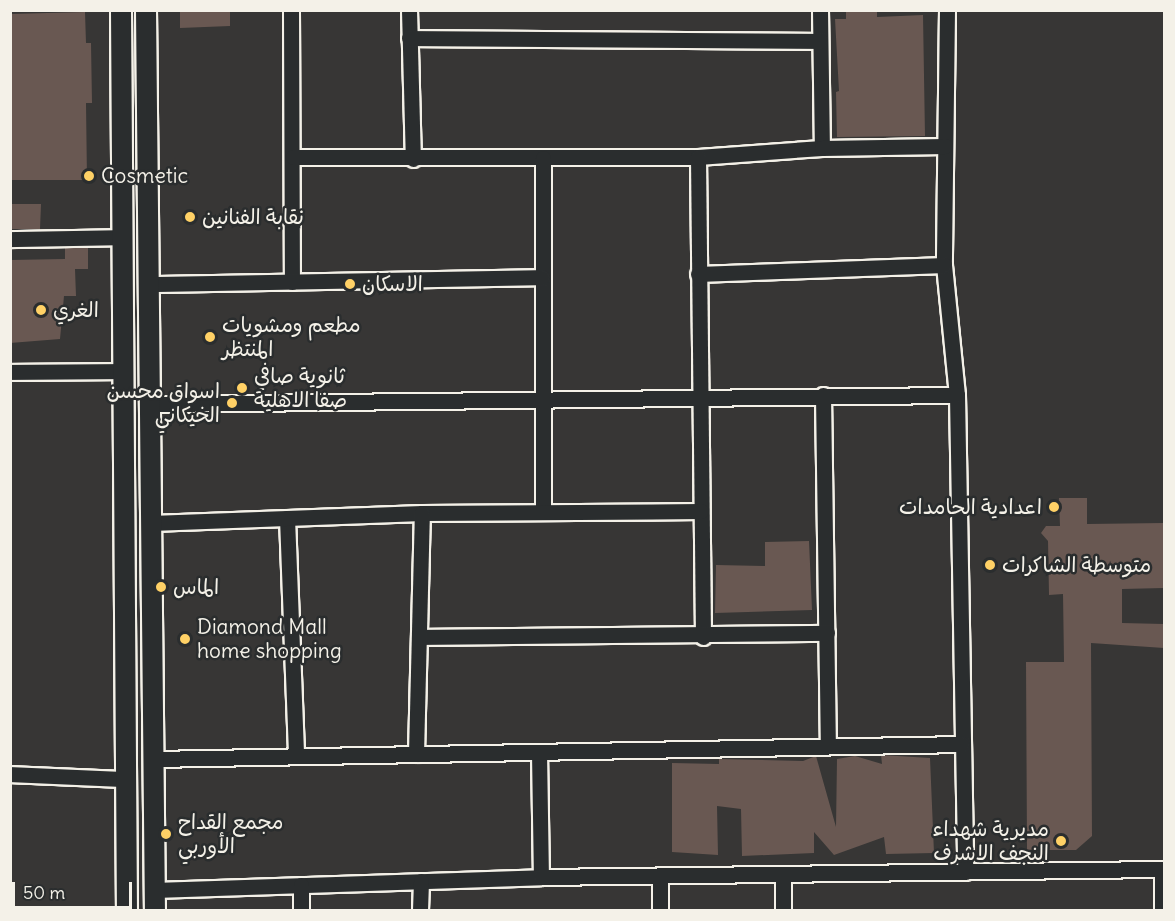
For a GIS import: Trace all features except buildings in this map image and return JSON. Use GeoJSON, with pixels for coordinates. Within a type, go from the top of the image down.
{"type":"FeatureCollection","features":[{"type":"Feature","properties":{"kind":"street"},"geometry":{"type":"LineString","coordinates":[[122,10],[122,371],[127,621],[127,910]]}},
{"type":"Feature","properties":{"kind":"street"},"geometry":{"type":"LineString","coordinates":[[146,10],[154,621],[155,910]]}},
{"type":"Feature","properties":{"kind":"street"},"geometry":{"type":"LineString","coordinates":[[291,10],[292,282]]}},
{"type":"Feature","properties":{"kind":"street"},"geometry":{"type":"LineString","coordinates":[[409,10],[412,159]]}},
{"type":"Feature","properties":{"kind":"street"},"geometry":{"type":"LineString","coordinates":[[820,10],[822,148]]}},
{"type":"Feature","properties":{"kind":"street"},"geometry":{"type":"LineString","coordinates":[[947,10],[944,265],[957,395],[965,872]]}},
{"type":"Feature","properties":{"kind":"street"},"geometry":{"type":"LineString","coordinates":[[409,38],[820,41]]}},
{"type":"Feature","properties":{"kind":"street"},"geometry":{"type":"LineString","coordinates":[[122,44],[147,44]]}},
{"type":"Feature","properties":{"kind":"street"},"geometry":{"type":"LineString","coordinates":[[293,157],[698,158],[822,148],[945,146]]}},
{"type":"Feature","properties":{"kind":"street"},"geometry":{"type":"LineString","coordinates":[[543,158],[543,512]]}},
{"type":"Feature","properties":{"kind":"street"},"geometry":{"type":"LineString","coordinates":[[698,158],[703,637]]}},
{"type":"Feature","properties":{"kind":"street"},"geometry":{"type":"LineString","coordinates":[[10,239],[122,237]]}},
{"type":"Feature","properties":{"kind":"street"},"geometry":{"type":"LineString","coordinates":[[698,274],[944,265]]}},
{"type":"Feature","properties":{"kind":"street"},"geometry":{"type":"LineString","coordinates":[[150,284],[542,277]]}},
{"type":"Feature","properties":{"kind":"street"},"geometry":{"type":"LineString","coordinates":[[10,372],[122,371]]}},
{"type":"Feature","properties":{"kind":"street"},"geometry":{"type":"LineString","coordinates":[[823,395],[828,746]]}},
{"type":"Feature","properties":{"kind":"street"},"geometry":{"type":"LineString","coordinates":[[150,404],[700,396],[957,395]]}},
{"type":"Feature","properties":{"kind":"street"},"geometry":{"type":"LineString","coordinates":[[151,523],[422,513],[701,511]]}},
{"type":"Feature","properties":{"kind":"street"},"geometry":{"type":"LineString","coordinates":[[416,754],[422,637],[422,513]]}},
{"type":"Feature","properties":{"kind":"street"},"geometry":{"type":"LineString","coordinates":[[287,518],[296,756]]}},
{"type":"Feature","properties":{"kind":"street"},"geometry":{"type":"LineString","coordinates":[[127,621],[154,621]]}},
{"type":"Feature","properties":{"kind":"street"},"geometry":{"type":"LineString","coordinates":[[422,637],[703,637],[827,633]]}},
{"type":"Feature","properties":{"kind":"street"},"geometry":{"type":"LineString","coordinates":[[153,759],[962,744]]}},
{"type":"Feature","properties":{"kind":"street"},"geometry":{"type":"LineString","coordinates":[[539,752],[541,878]]}},
{"type":"Feature","properties":{"kind":"street"},"geometry":{"type":"LineString","coordinates":[[10,774],[126,779]]}},
{"type":"Feature","properties":{"kind":"street"},"geometry":{"type":"LineString","coordinates":[[154,890],[541,878],[1163,869],[1162,910]]}},
{"type":"Feature","properties":{"kind":"street"},"geometry":{"type":"LineString","coordinates":[[783,874],[783,910]]}},
{"type":"Feature","properties":{"kind":"street"},"geometry":{"type":"LineString","coordinates":[[660,876],[660,910]]}},
{"type":"Feature","properties":{"kind":"street"},"geometry":{"type":"LineString","coordinates":[[420,910],[421,881]]}},
{"type":"Feature","properties":{"kind":"street"},"geometry":{"type":"LineString","coordinates":[[301,885],[301,910]]}},
{"type":"Feature","properties":{"kind":"place","name":"Cosmetic"},"geometry":{"type":"Point","coordinates":[89,176]}},
{"type":"Feature","properties":{"kind":"place","name":"نقابة الفنانين"},"geometry":{"type":"Point","coordinates":[190,217]}},
{"type":"Feature","properties":{"kind":"place","name":"الاسكان"},"geometry":{"type":"Point","coordinates":[350,284]}},
{"type":"Feature","properties":{"kind":"place","name":"الغري"},"geometry":{"type":"Point","coordinates":[41,310]}},
{"type":"Feature","properties":{"kind":"place","name":"مطعم ومشويات المنتظر"},"geometry":{"type":"Point","coordinates":[210,337]}},
{"type":"Feature","properties":{"kind":"place","name":"ثانوية صافي صفا الاهلية"},"geometry":{"type":"Point","coordinates":[242,388]}},
{"type":"Feature","properties":{"kind":"place","name":"اسواق محسن الخيكاني"},"geometry":{"type":"Point","coordinates":[232,403]}},
{"type":"Feature","properties":{"kind":"place","name":"اعدادية الحامدات"},"geometry":{"type":"Point","coordinates":[1054,507]}},
{"type":"Feature","properties":{"kind":"place","name":"متوسطة الشاكرات"},"geometry":{"type":"Point","coordinates":[990,565]}},
{"type":"Feature","properties":{"kind":"place","name":"الماس"},"geometry":{"type":"Point","coordinates":[161,587]}},
{"type":"Feature","properties":{"kind":"place","name":"Diamond Mall home shopping"},"geometry":{"type":"Point","coordinates":[185,639]}},
{"type":"Feature","properties":{"kind":"place","name":"مجمع القداح الأوربي"},"geometry":{"type":"Point","coordinates":[166,834]}},
{"type":"Feature","properties":{"kind":"place","name":"مديرية شهداء النجف الاشرف"},"geometry":{"type":"Point","coordinates":[1061,841]}}]}
